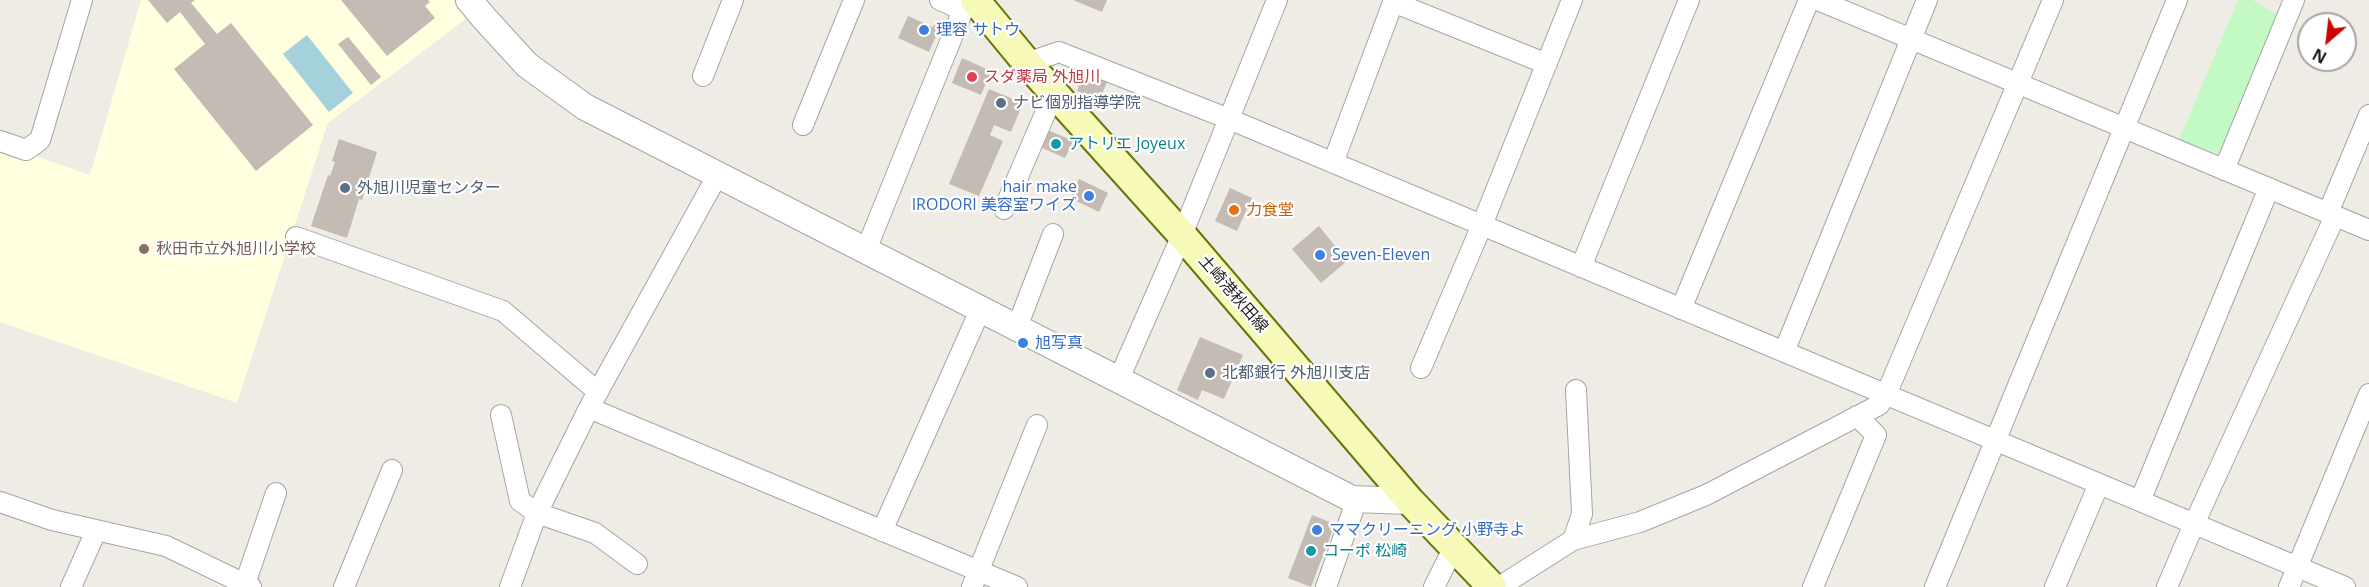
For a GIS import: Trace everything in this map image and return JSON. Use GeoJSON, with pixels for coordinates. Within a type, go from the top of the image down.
{"type":"FeatureCollection","features":[{"type":"Feature","properties":{"kind":"main road","name":"土崎港秋田線"},"geometry":{"type":"LineString","coordinates":[[970,3],[1028,63],[1182,235],[1410,501],[1492,587]]}},
{"type":"Feature","properties":{"kind":"street"},"geometry":{"type":"LineString","coordinates":[[0,141],[26,150],[40,140],[82,0]]}},
{"type":"Feature","properties":{"kind":"street"},"geometry":{"type":"LineString","coordinates":[[703,76],[733,0]]}},
{"type":"Feature","properties":{"kind":"street"},"geometry":{"type":"LineString","coordinates":[[803,125],[854,0]]}},
{"type":"Feature","properties":{"kind":"street"},"geometry":{"type":"LineString","coordinates":[[866,250],[970,3],[940,0]]}},
{"type":"Feature","properties":{"kind":"street"},"geometry":{"type":"LineString","coordinates":[[1118,381],[1182,235],[1277,0]]}},
{"type":"Feature","properties":{"kind":"street"},"geometry":{"type":"LineString","coordinates":[[1420,368],[1482,225],[1572,0]]}},
{"type":"Feature","properties":{"kind":"street"},"geometry":{"type":"LineString","coordinates":[[1581,267],[1689,0]]}},
{"type":"Feature","properties":{"kind":"street"},"geometry":{"type":"LineString","coordinates":[[1680,309],[1809,0]]}},
{"type":"Feature","properties":{"kind":"street"},"geometry":{"type":"LineString","coordinates":[[1818,0],[2369,230]]}},
{"type":"Feature","properties":{"kind":"street"},"geometry":{"type":"LineString","coordinates":[[1784,352],[1927,0]]}},
{"type":"Feature","properties":{"kind":"street"},"geometry":{"type":"LineString","coordinates":[[1499,587],[1573,540],[1641,522],[1706,495],[1879,405],[1887,395],[2053,0]]}},
{"type":"Feature","properties":{"kind":"street"},"geometry":{"type":"LineString","coordinates":[[1935,587],[2177,0]]}},
{"type":"Feature","properties":{"kind":"street"},"geometry":{"type":"LineString","coordinates":[[2224,170],[2294,0]]}},
{"type":"Feature","properties":{"kind":"street"},"geometry":{"type":"LineString","coordinates":[[1333,163],[1394,1],[1547,64]]}},
{"type":"Feature","properties":{"kind":"street"},"geometry":{"type":"LineString","coordinates":[[482,6],[527,64],[585,107],[1352,499],[1410,501]]}},
{"type":"Feature","properties":{"kind":"street"},"geometry":{"type":"LineString","coordinates":[[1028,63],[1059,51],[1229,119],[2345,587]]}},
{"type":"Feature","properties":{"kind":"street"},"geometry":{"type":"LineString","coordinates":[[1004,209],[1054,93]]}},
{"type":"Feature","properties":{"kind":"street"},"geometry":{"type":"LineString","coordinates":[[2167,587],[2331,214],[2369,115]]}},
{"type":"Feature","properties":{"kind":"street"},"geometry":{"type":"LineString","coordinates":[[510,587],[537,513],[593,400],[717,176]]}},
{"type":"Feature","properties":{"kind":"street"},"geometry":{"type":"LineString","coordinates":[[2140,501],[2269,188]]}},
{"type":"Feature","properties":{"kind":"street"},"geometry":{"type":"LineString","coordinates":[[1017,327],[1053,234]]}},
{"type":"Feature","properties":{"kind":"street"},"geometry":{"type":"LineString","coordinates":[[296,237],[503,311],[593,400],[882,531],[975,579],[1017,587]]}},
{"type":"Feature","properties":{"kind":"street"},"geometry":{"type":"LineString","coordinates":[[882,531],[981,308]]}},
{"type":"Feature","properties":{"kind":"street"},"geometry":{"type":"LineString","coordinates":[[1573,540],[1582,514],[1576,390]]}},
{"type":"Feature","properties":{"kind":"street"},"geometry":{"type":"LineString","coordinates":[[2289,587],[2369,394]]}},
{"type":"Feature","properties":{"kind":"street"},"geometry":{"type":"LineString","coordinates":[[501,416],[520,501],[537,513],[595,533],[637,564]]}},
{"type":"Feature","properties":{"kind":"street"},"geometry":{"type":"LineString","coordinates":[[1813,587],[1875,435],[1857,416]]}},
{"type":"Feature","properties":{"kind":"street"},"geometry":{"type":"LineString","coordinates":[[975,579],[1037,425]]}},
{"type":"Feature","properties":{"kind":"street"},"geometry":{"type":"LineString","coordinates":[[344,587],[392,470]]}},
{"type":"Feature","properties":{"kind":"street"},"geometry":{"type":"LineString","coordinates":[[2055,587],[2099,484]]}},
{"type":"Feature","properties":{"kind":"street"},"geometry":{"type":"LineString","coordinates":[[0,502],[52,520],[166,546],[248,586],[276,493]]}},
{"type":"Feature","properties":{"kind":"street"},"geometry":{"type":"LineString","coordinates":[[1326,587],[1357,499]]}},
{"type":"Feature","properties":{"kind":"street"},"geometry":{"type":"LineString","coordinates":[[71,587],[96,531]]}},
{"type":"Feature","properties":{"kind":"street"},"geometry":{"type":"LineString","coordinates":[[1434,587],[1454,547]]}},
{"type":"Feature","properties":{"kind":"shaded area","name":"秋田市立外旭川小学校"},"geometry":{"type":"Polygon","coordinates":[[[141,0],[453,0],[467,18],[328,123],[237,403],[0,322],[0,144],[90,175],[141,0]]]}},
{"type":"Feature","properties":{"kind":"green space"},"geometry":{"type":"Polygon","coordinates":[[[2238,0],[2252,0],[2279,15],[2221,155],[2179,140],[2238,0]]]}},
{"type":"Feature","properties":{"kind":"water"},"geometry":{"type":"Polygon","coordinates":[[[307,35],[353,93],[329,112],[283,54],[307,35]]]}},
{"type":"Feature","properties":{"kind":"building"},"geometry":{"type":"Polygon","coordinates":[[[148,0],[195,0],[191,3],[217,34],[231,23],[313,125],[256,171],[174,69],[205,44],[180,12],[167,23],[148,0]]]}},
{"type":"Feature","properties":{"kind":"building"},"geometry":{"type":"Polygon","coordinates":[[[341,0],[428,0],[430,2],[425,6],[435,18],[387,56],[341,0]]]}},
{"type":"Feature","properties":{"kind":"building"},"geometry":{"type":"Polygon","coordinates":[[[1073,0],[1107,0],[1102,12],[1073,0]]]}},
{"type":"Feature","properties":{"kind":"building","name":"理容 サトウ"},"geometry":{"type":"Polygon","coordinates":[[[908,16],[933,27],[936,20],[949,25],[944,37],[937,34],[929,52],[898,38],[908,16]]]}},
{"type":"Feature","properties":{"kind":"building"},"geometry":{"type":"Polygon","coordinates":[[[348,37],[381,77],[371,85],[338,44],[348,37]]]}},
{"type":"Feature","properties":{"kind":"building","name":"スダ薬局 外旭川"},"geometry":{"type":"Polygon","coordinates":[[[962,58],[991,71],[981,95],[952,83],[962,58]]]}},
{"type":"Feature","properties":{"kind":"building"},"geometry":{"type":"Polygon","coordinates":[[[1073,66],[1108,80],[1097,105],[1083,99],[1085,94],[1077,91],[1079,86],[1067,80],[1073,66]]]}},
{"type":"Feature","properties":{"kind":"building"},"geometry":{"type":"Polygon","coordinates":[[[989,89],[1023,103],[1011,132],[994,125],[990,135],[1003,141],[979,196],[949,184],[989,89]]]}},
{"type":"Feature","properties":{"kind":"building","name":"アトリエ Joyeux"},"geometry":{"type":"Polygon","coordinates":[[[1048,130],[1073,141],[1065,158],[1040,147],[1048,130]]]}},
{"type":"Feature","properties":{"kind":"building","name":"外旭川児童センター"},"geometry":{"type":"Polygon","coordinates":[[[339,139],[377,152],[347,238],[311,226],[328,175],[330,176],[335,162],[332,161],[339,139]]]}},
{"type":"Feature","properties":{"kind":"building","name":"hair make IRODORI 美容室ワイズ"},"geometry":{"type":"Polygon","coordinates":[[[1079,179],[1108,193],[1099,212],[1070,198],[1079,179]]]}},
{"type":"Feature","properties":{"kind":"building","name":"力食堂"},"geometry":{"type":"Polygon","coordinates":[[[1230,188],[1252,198],[1237,231],[1215,221],[1230,188]]]}},
{"type":"Feature","properties":{"kind":"building","name":"Seven-Eleven"},"geometry":{"type":"Polygon","coordinates":[[[1319,226],[1347,261],[1321,283],[1292,249],[1319,226]]]}},
{"type":"Feature","properties":{"kind":"building","name":"北都銀行 外旭川支店"},"geometry":{"type":"Polygon","coordinates":[[[1200,337],[1243,355],[1224,399],[1202,390],[1198,400],[1177,390],[1200,337]]]}},
{"type":"Feature","properties":{"kind":"building","name":"コーポ 松崎"},"geometry":{"type":"Polygon","coordinates":[[[1312,515],[1335,524],[1311,587],[1288,578],[1312,515]]]}},
{"type":"Feature","properties":{"kind":"place","name":"理容 サトウ"},"geometry":{"type":"Point","coordinates":[924,30]}},
{"type":"Feature","properties":{"kind":"place","name":"スダ薬局 外旭川"},"geometry":{"type":"Point","coordinates":[972,77]}},
{"type":"Feature","properties":{"kind":"place","name":"ナビ個別指導学院"},"geometry":{"type":"Point","coordinates":[1001,103]}},
{"type":"Feature","properties":{"kind":"place","name":"アトリエ Joyeux"},"geometry":{"type":"Point","coordinates":[1056,144]}},
{"type":"Feature","properties":{"kind":"place","name":"外旭川児童センター"},"geometry":{"type":"Point","coordinates":[345,188]}},
{"type":"Feature","properties":{"kind":"place","name":"hair make IRODORI 美容室ワイズ"},"geometry":{"type":"Point","coordinates":[1089,196]}},
{"type":"Feature","properties":{"kind":"place","name":"力食堂"},"geometry":{"type":"Point","coordinates":[1234,210]}},
{"type":"Feature","properties":{"kind":"place","name":"秋田市立外旭川小学校"},"geometry":{"type":"Point","coordinates":[144,249]}},
{"type":"Feature","properties":{"kind":"place","name":"Seven-Eleven"},"geometry":{"type":"Point","coordinates":[1320,255]}},
{"type":"Feature","properties":{"kind":"place","name":"旭写真"},"geometry":{"type":"Point","coordinates":[1023,343]}},
{"type":"Feature","properties":{"kind":"place","name":"北都銀行 外旭川支店"},"geometry":{"type":"Point","coordinates":[1210,373]}},
{"type":"Feature","properties":{"kind":"place","name":"ママクリーニング 小野寺よ"},"geometry":{"type":"Point","coordinates":[1317,530]}},
{"type":"Feature","properties":{"kind":"place","name":"コーポ 松崎"},"geometry":{"type":"Point","coordinates":[1311,551]}}]}
